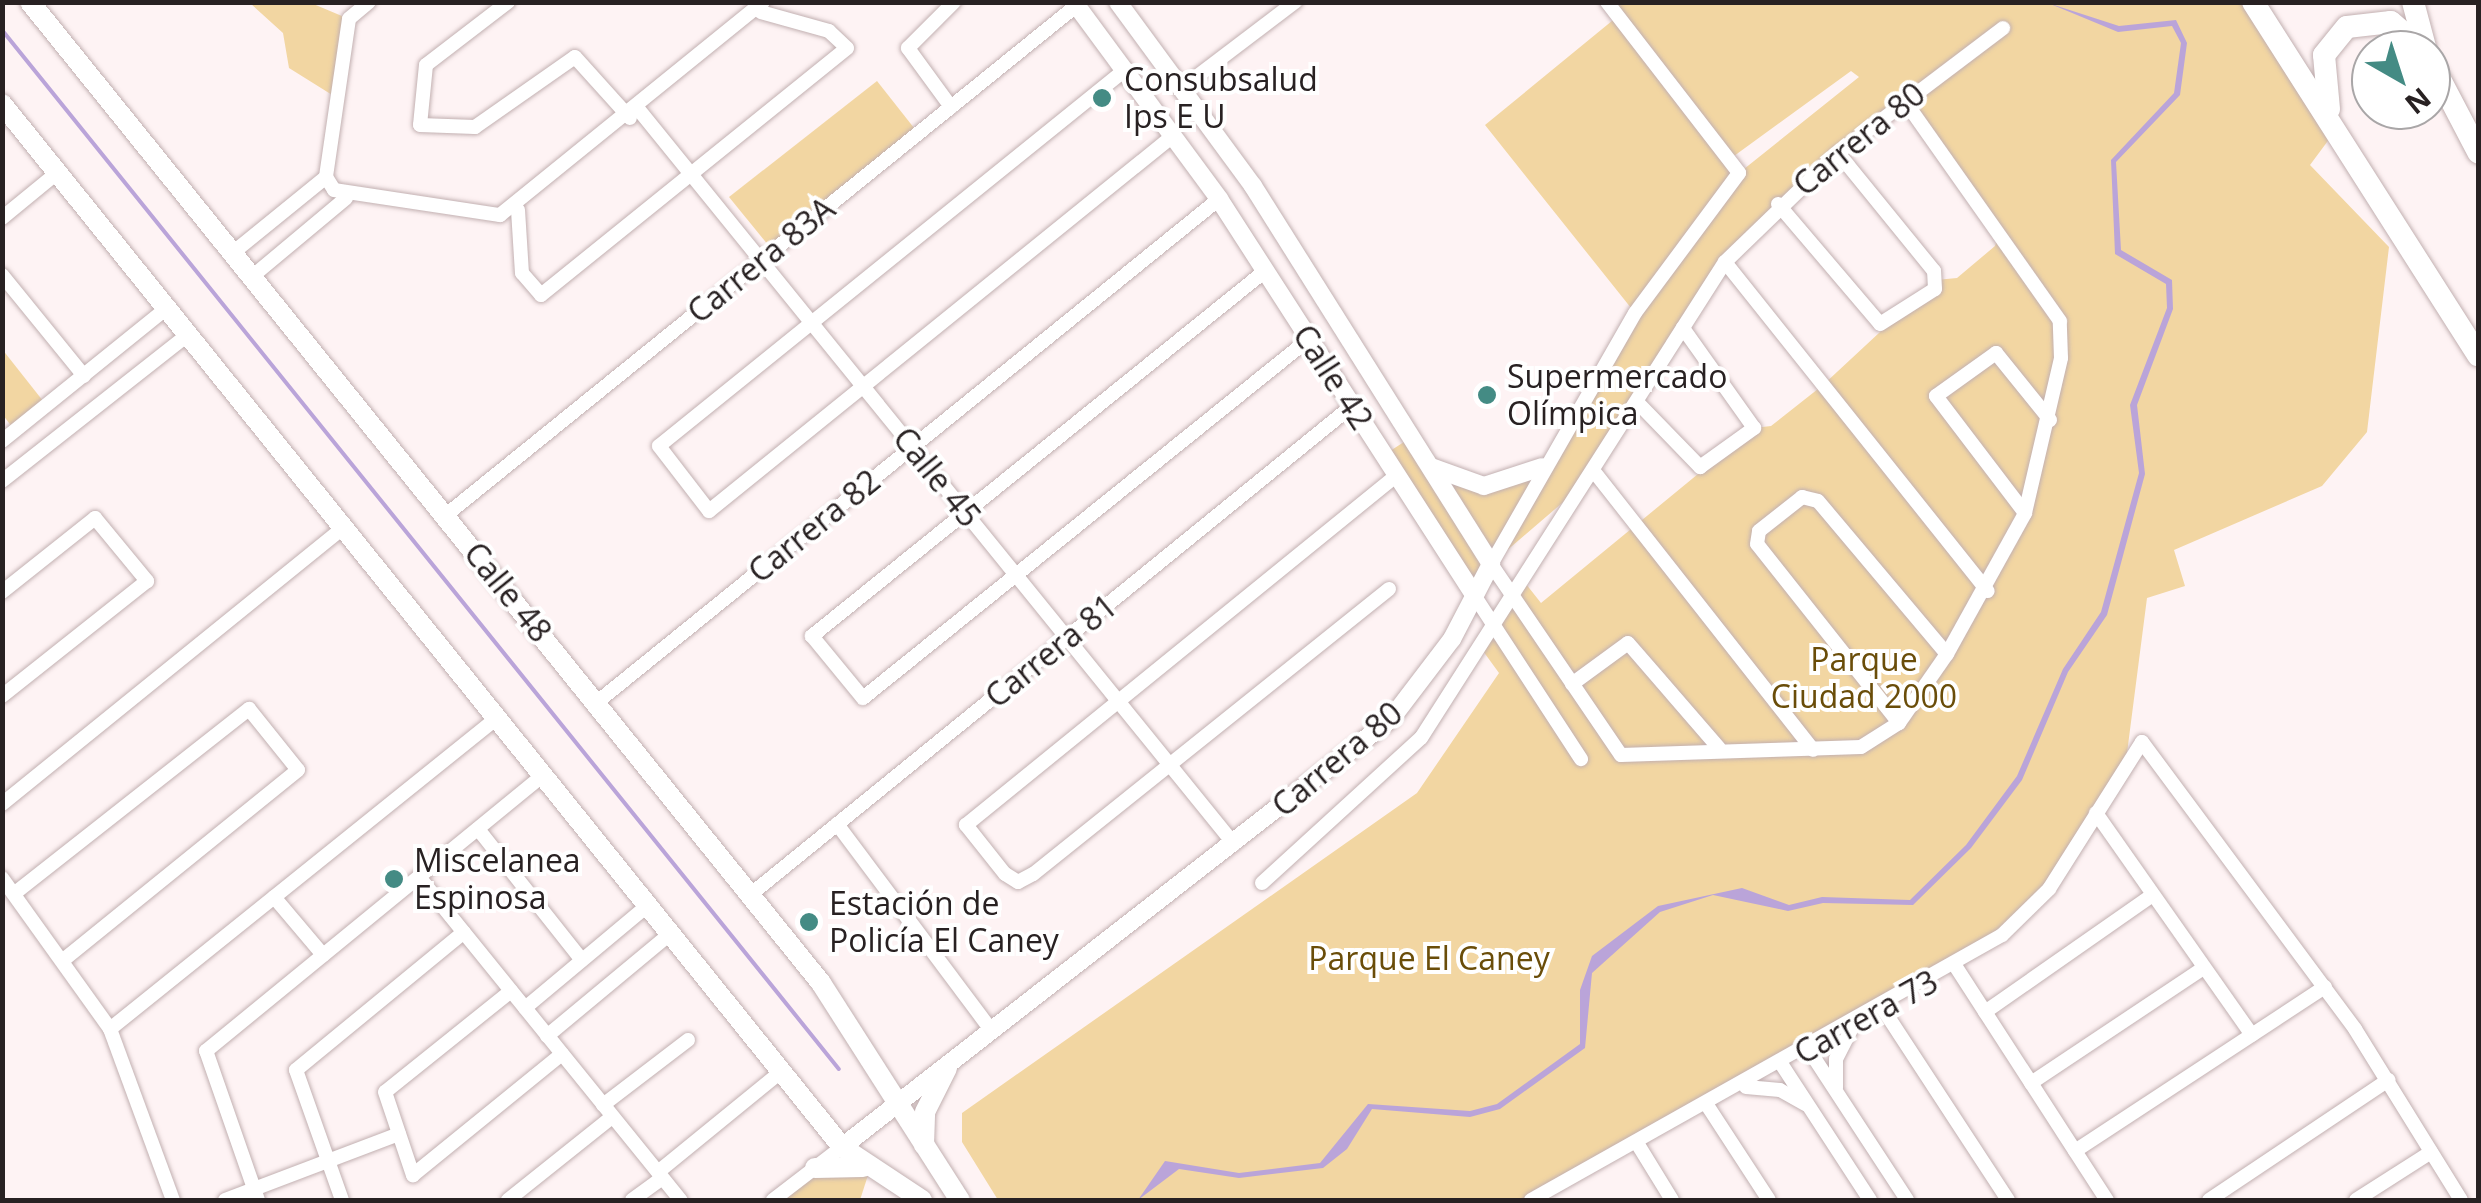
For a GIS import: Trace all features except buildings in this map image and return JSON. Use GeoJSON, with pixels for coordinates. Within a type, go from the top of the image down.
{"type":"FeatureCollection","features":[{"type":"Feature","properties":{"kind":"highway"},"geometry":{"type":"LineString","coordinates":[[2253,2],[2478,355]]}},
{"type":"Feature","properties":{"kind":"highway"},"geometry":{"type":"LineString","coordinates":[[2412,2],[2420,30]]}},
{"type":"Feature","properties":{"kind":"highway"},"geometry":{"type":"LineString","coordinates":[[2336,130],[2320,72],[2339,33],[2382,20],[2396,30]]}},
{"type":"Feature","properties":{"kind":"highway"},"geometry":{"type":"LineString","coordinates":[[2451,104],[2478,152]]}},
{"type":"Feature","properties":{"kind":"main road","name":"Calle 48"},"geometry":{"type":"LineString","coordinates":[[30,2],[235,251],[821,983],[960,1200]]}},
{"type":"Feature","properties":{"kind":"main road"},"geometry":{"type":"LineString","coordinates":[[2,104],[842,1147],[922,1200]]}},
{"type":"Feature","properties":{"kind":"main road"},"geometry":{"type":"LineString","coordinates":[[925,1147],[925,1112],[947,1068]]}},
{"type":"Feature","properties":{"kind":"main road"},"geometry":{"type":"LineString","coordinates":[[815,1168],[870,1169]]}},
{"type":"Feature","properties":{"kind":"street"},"geometry":{"type":"LineString","coordinates":[[235,251],[326,176],[349,19],[369,2]]}},
{"type":"Feature","properties":{"kind":"street","name":"Calle 45"},"geometry":{"type":"LineString","coordinates":[[508,2],[426,64],[420,124],[474,127],[574,57],[692,175],[1234,844]]}},
{"type":"Feature","properties":{"kind":"street"},"geometry":{"type":"LineString","coordinates":[[951,107],[908,48],[954,2]]}},
{"type":"Feature","properties":{"kind":"street","name":"Calle 42"},"geometry":{"type":"LineString","coordinates":[[1118,2],[1183,87],[1491,564],[1622,755],[1719,748]]}},
{"type":"Feature","properties":{"kind":"street"},"geometry":{"type":"LineString","coordinates":[[1183,87],[1295,2]]}},
{"type":"Feature","properties":{"kind":"street","name":"Carrera 80"},"geometry":{"type":"LineString","coordinates":[[773,1200],[1391,719],[1474,595],[1542,466],[1635,313],[1739,173],[1607,2]]}},
{"type":"Feature","properties":{"kind":"street","name":"Calle 42"},"geometry":{"type":"LineString","coordinates":[[1075,4],[1220,200],[1580,760]]}},
{"type":"Feature","properties":{"kind":"street","name":"Carrera 83A"},"geometry":{"type":"LineString","coordinates":[[446,515],[1075,4]]}},
{"type":"Feature","properties":{"kind":"street"},"geometry":{"type":"LineString","coordinates":[[326,176],[346,198],[500,216],[518,210],[762,7],[829,31],[847,48],[541,295],[522,272],[518,210]]}},
{"type":"Feature","properties":{"kind":"street","name":"Carrera 80"},"geometry":{"type":"LineString","coordinates":[[1262,883],[1388,773],[1498,632],[1726,262],[1778,204],[1838,152],[2003,28]]}},
{"type":"Feature","properties":{"kind":"street"},"geometry":{"type":"LineString","coordinates":[[1126,70],[659,446],[709,511],[1174,135]]}},
{"type":"Feature","properties":{"kind":"street"},"geometry":{"type":"LineString","coordinates":[[1572,684],[1628,643],[1719,748],[1861,747],[1899,724],[1988,591],[2025,513],[2050,420],[2060,321],[1904,101]]}},
{"type":"Feature","properties":{"kind":"street"},"geometry":{"type":"LineString","coordinates":[[1778,204],[1880,324],[1936,280],[1838,152]]}},
{"type":"Feature","properties":{"kind":"street"},"geometry":{"type":"LineString","coordinates":[[2,218],[58,172]]}},
{"type":"Feature","properties":{"kind":"street"},"geometry":{"type":"LineString","coordinates":[[254,275],[346,198]]}},
{"type":"Feature","properties":{"kind":"street","name":"Carrera 82"},"geometry":{"type":"LineString","coordinates":[[596,703],[1220,200]]}},
{"type":"Feature","properties":{"kind":"street"},"geometry":{"type":"LineString","coordinates":[[1726,262],[1988,591]]}},
{"type":"Feature","properties":{"kind":"street"},"geometry":{"type":"LineString","coordinates":[[1265,271],[812,636],[862,698],[1309,339]]}},
{"type":"Feature","properties":{"kind":"street"},"geometry":{"type":"LineString","coordinates":[[2,275],[84,376]]}},
{"type":"Feature","properties":{"kind":"street"},"geometry":{"type":"LineString","coordinates":[[2,441],[168,308]]}},
{"type":"Feature","properties":{"kind":"street"},"geometry":{"type":"LineString","coordinates":[[1639,404],[1700,467],[1755,421],[1683,328]]}},
{"type":"Feature","properties":{"kind":"street"},"geometry":{"type":"LineString","coordinates":[[2,481],[189,334]]}},
{"type":"Feature","properties":{"kind":"street"},"geometry":{"type":"LineString","coordinates":[[2025,513],[1936,396],[1996,353],[2050,420]]}},
{"type":"Feature","properties":{"kind":"street","name":"Carrera 81"},"geometry":{"type":"LineString","coordinates":[[750,896],[1352,406]]}},
{"type":"Feature","properties":{"kind":"street"},"geometry":{"type":"LineString","coordinates":[[1428,465],[1484,486],[1542,466]]}},
{"type":"Feature","properties":{"kind":"street"},"geometry":{"type":"LineString","coordinates":[[1596,474],[1813,750]]}},
{"type":"Feature","properties":{"kind":"street"},"geometry":{"type":"LineString","coordinates":[[1389,589],[1170,766],[1018,882],[966,825],[1397,476]]}},
{"type":"Feature","properties":{"kind":"street"},"geometry":{"type":"LineString","coordinates":[[1899,724],[1756,538],[1811,497],[1947,654]]}},
{"type":"Feature","properties":{"kind":"street"},"geometry":{"type":"LineString","coordinates":[[2,592],[96,518],[147,581],[2,696]]}},
{"type":"Feature","properties":{"kind":"street"},"geometry":{"type":"LineString","coordinates":[[2,804],[344,527]]}},
{"type":"Feature","properties":{"kind":"street"},"geometry":{"type":"LineString","coordinates":[[15,893],[249,709],[298,770],[65,959]]}},
{"type":"Feature","properties":{"kind":"street"},"geometry":{"type":"LineString","coordinates":[[110,1029],[498,718]]}},
{"type":"Feature","properties":{"kind":"street","name":"Carrera 73"},"geometry":{"type":"LineString","coordinates":[[1531,1200],[1956,967],[2037,903],[2096,813],[2127,753],[2142,742],[2154,752],[2326,987]]}},
{"type":"Feature","properties":{"kind":"street"},"geometry":{"type":"LineString","coordinates":[[256,1195],[206,1051],[544,774]]}},
{"type":"Feature","properties":{"kind":"street"},"geometry":{"type":"LineString","coordinates":[[2096,813],[2252,1035]]}},
{"type":"Feature","properties":{"kind":"street"},"geometry":{"type":"LineString","coordinates":[[838,824],[992,1032]]}},
{"type":"Feature","properties":{"kind":"street"},"geometry":{"type":"LineString","coordinates":[[478,828],[582,960]]}},
{"type":"Feature","properties":{"kind":"street"},"geometry":{"type":"LineString","coordinates":[[419,877],[680,1200]]}},
{"type":"Feature","properties":{"kind":"street"},"geometry":{"type":"LineString","coordinates":[[2,878],[65,959],[110,1029],[173,1200]]}},
{"type":"Feature","properties":{"kind":"street"},"geometry":{"type":"LineString","coordinates":[[1985,1012],[2151,896]]}},
{"type":"Feature","properties":{"kind":"street"},"geometry":{"type":"LineString","coordinates":[[274,897],[323,955]]}},
{"type":"Feature","properties":{"kind":"street"},"geometry":{"type":"LineString","coordinates":[[525,1008],[648,905]]}},
{"type":"Feature","properties":{"kind":"street"},"geometry":{"type":"LineString","coordinates":[[342,1200],[296,1070],[464,932]]}},
{"type":"Feature","properties":{"kind":"street"},"geometry":{"type":"LineString","coordinates":[[547,1036],[671,934]]}},
{"type":"Feature","properties":{"kind":"street"},"geometry":{"type":"LineString","coordinates":[[1956,967],[2107,1200]]}},
{"type":"Feature","properties":{"kind":"street"},"geometry":{"type":"LineString","coordinates":[[2031,1082],[2202,969]]}},
{"type":"Feature","properties":{"kind":"street"},"geometry":{"type":"LineString","coordinates":[[2075,1151],[2326,987],[2460,1200]]}},
{"type":"Feature","properties":{"kind":"street"},"geometry":{"type":"LineString","coordinates":[[511,991],[385,1092],[414,1175],[562,1054]]}},
{"type":"Feature","properties":{"kind":"street"},"geometry":{"type":"LineString","coordinates":[[1883,1009],[2008,1200]]}},
{"type":"Feature","properties":{"kind":"street"},"geometry":{"type":"LineString","coordinates":[[1838,1093],[1836,1059],[1852,1027]]}},
{"type":"Feature","properties":{"kind":"street"},"geometry":{"type":"LineString","coordinates":[[508,1200],[688,1040]]}},
{"type":"Feature","properties":{"kind":"street"},"geometry":{"type":"LineString","coordinates":[[1809,1050],[1907,1200]]}},
{"type":"Feature","properties":{"kind":"street"},"geometry":{"type":"LineString","coordinates":[[1782,1065],[1870,1200]]}},
{"type":"Feature","properties":{"kind":"street"},"geometry":{"type":"LineString","coordinates":[[632,1200],[782,1071]]}},
{"type":"Feature","properties":{"kind":"street"},"geometry":{"type":"LineString","coordinates":[[2209,1200],[2388,1080]]}},
{"type":"Feature","properties":{"kind":"street"},"geometry":{"type":"LineString","coordinates":[[1736,1090],[1780,1090],[1810,1108]]}},
{"type":"Feature","properties":{"kind":"street"},"geometry":{"type":"LineString","coordinates":[[1707,1105],[1769,1200]]}},
{"type":"Feature","properties":{"kind":"street"},"geometry":{"type":"LineString","coordinates":[[225,1200],[256,1195],[398,1134]]}},
{"type":"Feature","properties":{"kind":"street"},"geometry":{"type":"LineString","coordinates":[[1637,1143],[1672,1200]]}},
{"type":"Feature","properties":{"kind":"street"},"geometry":{"type":"LineString","coordinates":[[2356,1200],[2431,1152]]}},
{"type":"Feature","properties":{"kind":"green space"},"geometry":{"type":"Polygon","coordinates":[[[250,3],[311,3],[349,19],[337,98],[289,68],[283,33],[250,3]]]}},
{"type":"Feature","properties":{"kind":"green space","name":"Parque Ciudad 2000"},"geometry":{"type":"Polygon","coordinates":[[[1614,3],[2253,3],[2336,130],[2310,165],[2389,247],[2367,432],[2322,486],[2174,550],[2185,586],[2147,598],[2127,753],[2059,875],[2013,926],[1531,1200],[998,1200],[962,1142],[962,1113],[1417,793],[1499,673],[1483,651],[1526,584],[1541,603],[1754,428],[1771,426],[1823,385],[1936,280],[1957,278],[1995,246],[2001,230],[1905,102],[1725,262],[1596,474],[1491,564],[1474,595],[1384,455],[1410,438],[1428,465],[1484,486],[1542,467],[1635,313],[1485,125],[1618,16],[1739,173],[1859,77],[1851,71],[1734,156],[1614,3]]]}},
{"type":"Feature","properties":{"kind":"green space"},"geometry":{"type":"Polygon","coordinates":[[[877,81],[918,133],[773,251],[729,197],[877,81]]]}},
{"type":"Feature","properties":{"kind":"green space"},"geometry":{"type":"Polygon","coordinates":[[[2,349],[47,406],[15,431],[3,415],[2,349]]]}},
{"type":"Feature","properties":{"kind":"green space"},"geometry":{"type":"Polygon","coordinates":[[[815,1168],[870,1169],[860,1200],[773,1200],[815,1168]]]}},
{"type":"Feature","properties":{"kind":"shaded area"},"geometry":{"type":"Polygon","coordinates":[[[2048,3],[2119,26],[2176,20],[2187,43],[2180,95],[2116,162],[2121,250],[2172,280],[2173,309],[2137,405],[2145,474],[2107,615],[2068,672],[2022,780],[1971,848],[1913,905],[1823,903],[1788,911],[1713,895],[1660,912],[1592,973],[1585,1048],[1500,1109],[1470,1117],[1372,1109],[1347,1149],[1323,1168],[1239,1178],[1179,1169],[1138,1200],[1165,1161],[1239,1173],[1320,1163],[1368,1104],[1470,1111],[1497,1104],[1580,1044],[1580,990],[1592,956],[1658,906],[1742,888],[1789,905],[1822,897],[1910,900],[1966,845],[2017,776],[2063,669],[2101,612],[2139,473],[2130,405],[2167,308],[2166,284],[2115,254],[2111,160],[2174,93],[2181,43],[2172,26],[2118,32],[2048,3]]]}},
{"type":"Feature","properties":{"kind":"waterway"},"geometry":{"type":"LineString","coordinates":[[2,30],[839,1069]]}},
{"type":"Feature","properties":{"kind":"place","name":"Consubsalud Ips E U"},"geometry":{"type":"Point","coordinates":[1102,98]}},
{"type":"Feature","properties":{"kind":"place","name":"Supermercado Olímpica"},"geometry":{"type":"Point","coordinates":[1487,395]}},
{"type":"Feature","properties":{"kind":"place","name":"Miscelanea Espinosa"},"geometry":{"type":"Point","coordinates":[394,879]}},
{"type":"Feature","properties":{"kind":"place","name":"Estación de Policía El Caney"},"geometry":{"type":"Point","coordinates":[809,922]}},
{"type":"Feature","properties":{"kind":"park label","name":"Parque El Caney"},"geometry":{"type":"Point","coordinates":[1429,958]}}]}
